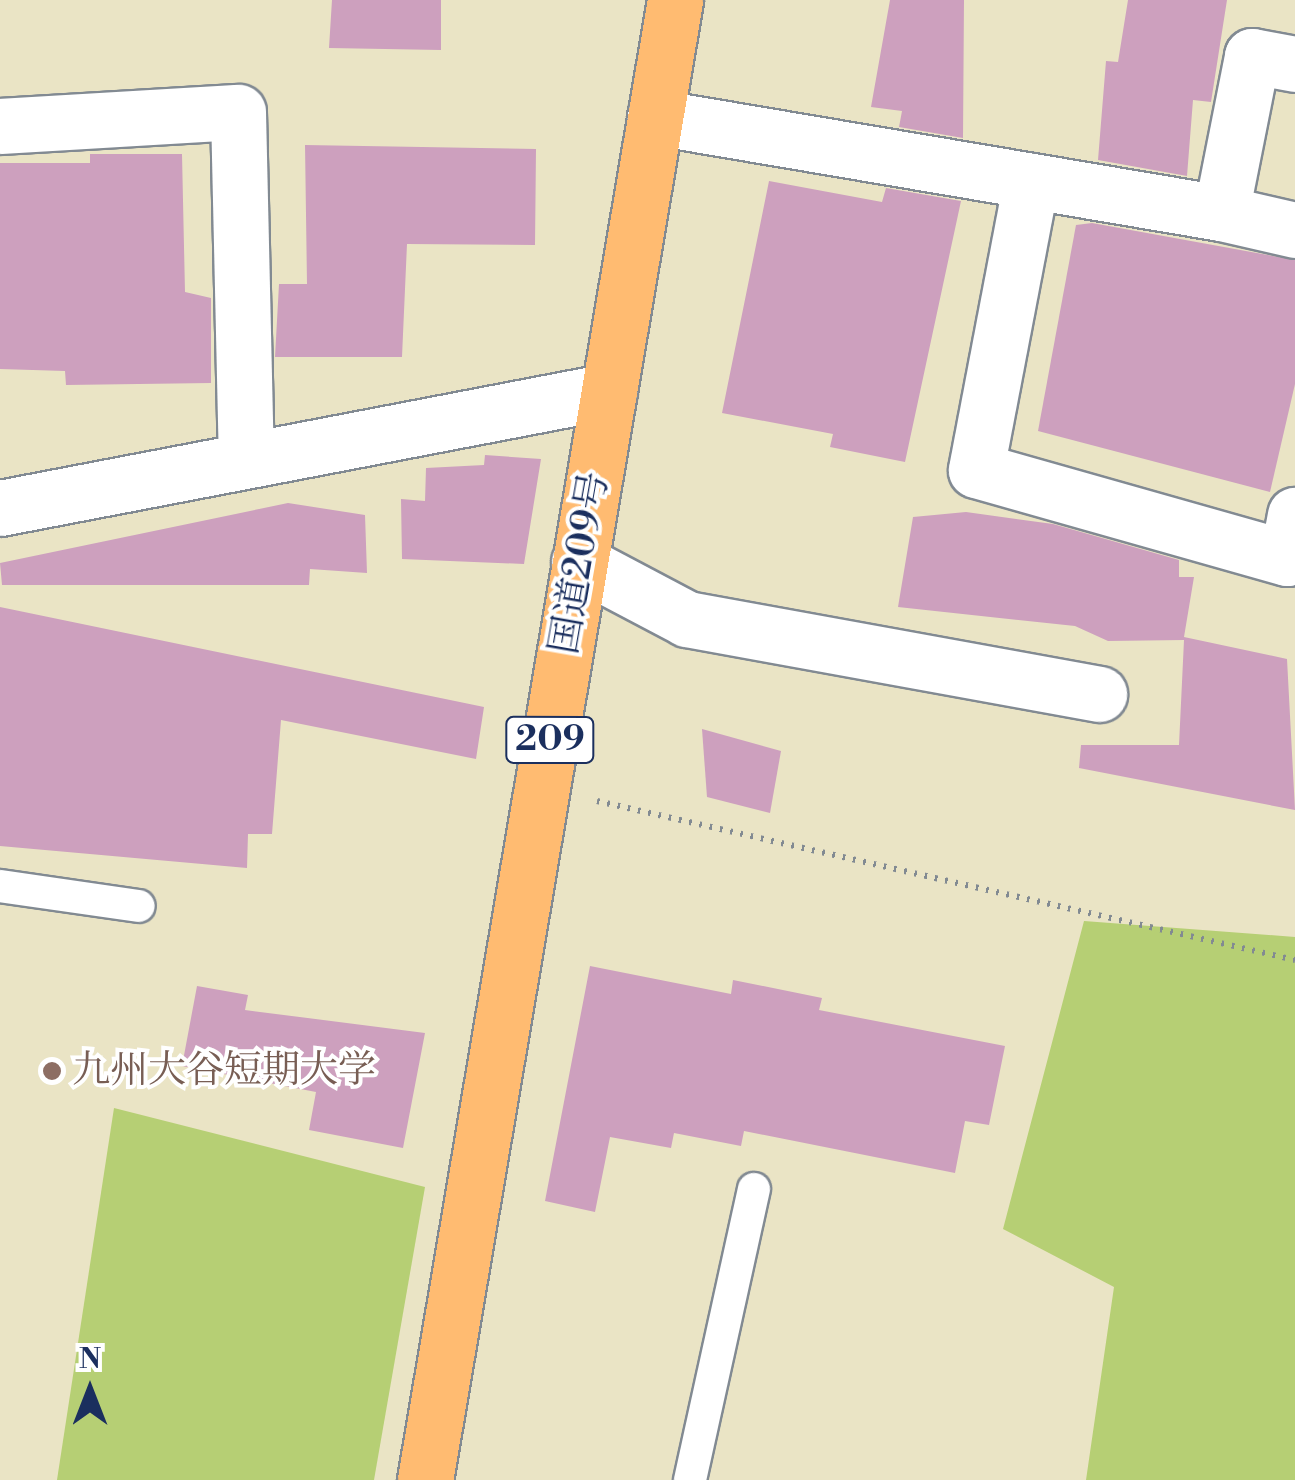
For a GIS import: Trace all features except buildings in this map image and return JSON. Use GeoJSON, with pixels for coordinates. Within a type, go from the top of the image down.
{"type":"FeatureCollection","features":[{"type":"Feature","properties":{"kind":"highway","name":"国道209号"},"geometry":{"type":"LineString","coordinates":[[424,1480],[675,0]]}},
{"type":"Feature","properties":{"kind":"street"},"geometry":{"type":"LineString","coordinates":[[1222,213],[1252,56],[1295,64]]}},
{"type":"Feature","properties":{"kind":"street"},"geometry":{"type":"LineString","coordinates":[[0,126],[238,112],[246,460]]}},
{"type":"Feature","properties":{"kind":"street"},"geometry":{"type":"LineString","coordinates":[[655,117],[1222,213],[1295,230]]}},
{"type":"Feature","properties":{"kind":"street"},"geometry":{"type":"LineString","coordinates":[[1031,181],[976,470],[1287,558],[1295,515]]}},
{"type":"Feature","properties":{"kind":"street"},"geometry":{"type":"LineString","coordinates":[[0,508],[609,391]]}},
{"type":"Feature","properties":{"kind":"street"},"geometry":{"type":"LineString","coordinates":[[580,562],[687,619],[1100,694]]}},
{"type":"Feature","properties":{"kind":"lane"},"geometry":{"type":"LineString","coordinates":[[0,886],[140,906]]}},
{"type":"Feature","properties":{"kind":"lane"},"geometry":{"type":"LineString","coordinates":[[690,1480],[754,1189]]}},
{"type":"Feature","properties":{"kind":"path"},"geometry":{"type":"LineString","coordinates":[[542,790],[837,849],[1295,960]]}},
{"type":"Feature","properties":{"kind":"green space"},"geometry":{"type":"Polygon","coordinates":[[[1084,921],[1295,937],[1295,1480],[1086,1480],[1114,1287],[1003,1229],[1084,921]]]}},
{"type":"Feature","properties":{"kind":"green space"},"geometry":{"type":"Polygon","coordinates":[[[114,1108],[425,1187],[374,1480],[57,1480],[114,1108]]]}},
{"type":"Feature","properties":{"kind":"place","name":"九州大谷短期大学"},"geometry":{"type":"Point","coordinates":[52,1071]}}]}
